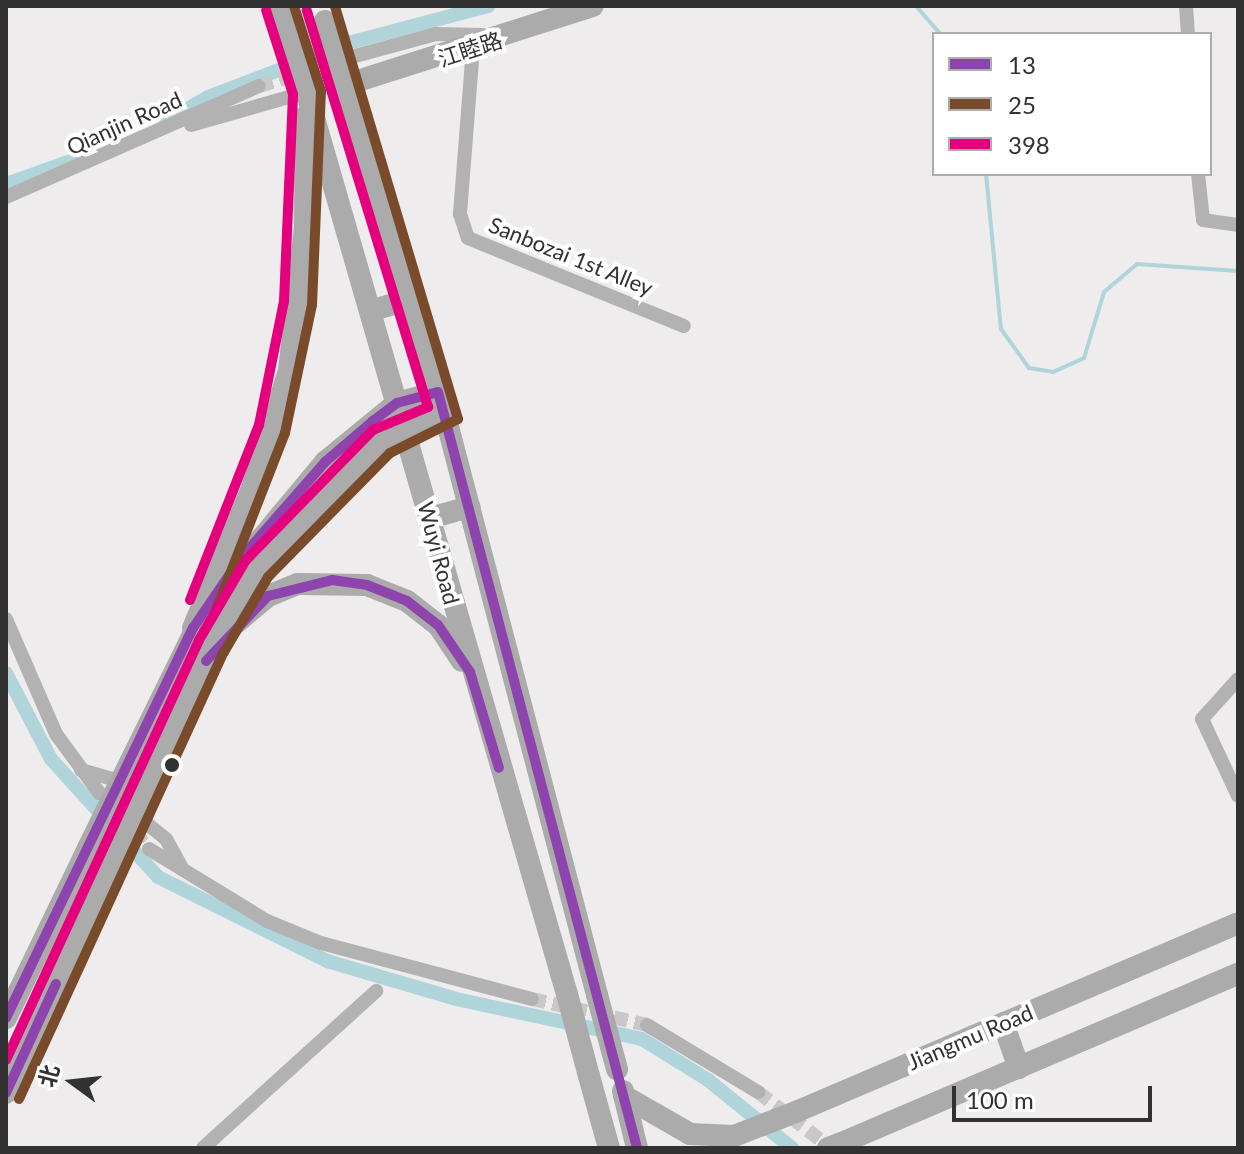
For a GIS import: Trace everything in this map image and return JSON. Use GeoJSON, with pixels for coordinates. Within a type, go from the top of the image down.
{"type":"FeatureCollection","features":[{"type":"Feature","properties":{"kind":"main road","name":"Wuyi Road"},"geometry":{"type":"LineString","coordinates":[[279,6],[405,427],[470,672],[567,994],[609,1148]]}},
{"type":"Feature","properties":{"kind":"main road","name":"江睦路"},"geometry":{"type":"LineString","coordinates":[[344,80],[473,48],[593,6]]}},
{"type":"Feature","properties":{"kind":"main road","name":"Wuyi Road"},"geometry":{"type":"LineString","coordinates":[[323,13],[445,415],[637,1148]]}},
{"type":"Feature","properties":{"kind":"main road"},"geometry":{"type":"LineString","coordinates":[[9,1003],[88,848],[112,790],[193,628],[252,488],[289,371],[305,225],[306,91]]}},
{"type":"Feature","properties":{"kind":"main road"},"geometry":{"type":"LineString","coordinates":[[370,311],[410,299]]}},
{"type":"Feature","properties":{"kind":"main road"},"geometry":{"type":"LineString","coordinates":[[193,628],[251,546],[397,403],[438,392]]}},
{"type":"Feature","properties":{"kind":"main road"},"geometry":{"type":"LineString","coordinates":[[6,1093],[212,646],[257,568],[331,471],[405,427],[445,415]]}},
{"type":"Feature","properties":{"kind":"main road"},"geometry":{"type":"LineString","coordinates":[[430,518],[469,507]]}},
{"type":"Feature","properties":{"kind":"main road"},"geometry":{"type":"LineString","coordinates":[[212,646],[268,596],[332,580],[407,601],[438,625],[470,672]]}},
{"type":"Feature","properties":{"kind":"main road","name":"Jiangmu Road"},"geometry":{"type":"LineString","coordinates":[[700,1148],[798,1111],[1234,922]]}},
{"type":"Feature","properties":{"kind":"main road"},"geometry":{"type":"LineString","coordinates":[[834,1146],[1238,974]]}},
{"type":"Feature","properties":{"kind":"main road"},"geometry":{"type":"LineString","coordinates":[[1003,1023],[1019,1068]]}},
{"type":"Feature","properties":{"kind":"main road"},"geometry":{"type":"LineString","coordinates":[[624,1096],[690,1134],[734,1136]]}},
{"type":"Feature","properties":{"kind":"street"},"geometry":{"type":"LineString","coordinates":[[1186,6],[1188,32]]}},
{"type":"Feature","properties":{"kind":"street"},"geometry":{"type":"LineString","coordinates":[[355,56],[436,34],[509,36]]}},
{"type":"Feature","properties":{"kind":"street","name":"Sanbozai 1st Alley"},"geometry":{"type":"LineString","coordinates":[[473,48],[472,115],[460,214],[468,238],[684,326]]}},
{"type":"Feature","properties":{"kind":"street","name":"Qianjin Road"},"geometry":{"type":"LineString","coordinates":[[6,197],[171,130],[259,86]]}},
{"type":"Feature","properties":{"kind":"street"},"geometry":{"type":"LineString","coordinates":[[171,130],[306,91]]}},
{"type":"Feature","properties":{"kind":"street"},"geometry":{"type":"LineString","coordinates":[[1198,176],[1203,220],[1238,225]]}},
{"type":"Feature","properties":{"kind":"street"},"geometry":{"type":"LineString","coordinates":[[6,619],[42,706],[80,770],[112,790]]}},
{"type":"Feature","properties":{"kind":"street"},"geometry":{"type":"LineString","coordinates":[[1238,679],[1202,719],[1238,796]]}},
{"type":"Feature","properties":{"kind":"street"},"geometry":{"type":"LineString","coordinates":[[80,770],[112,790]]}},
{"type":"Feature","properties":{"kind":"street"},"geometry":{"type":"LineString","coordinates":[[135,814],[166,839],[183,870]]}},
{"type":"Feature","properties":{"kind":"street"},"geometry":{"type":"LineString","coordinates":[[149,849],[267,921],[321,943],[532,999]]}},
{"type":"Feature","properties":{"kind":"street"},"geometry":{"type":"LineString","coordinates":[[203,1148],[376,991]]}},
{"type":"Feature","properties":{"kind":"street"},"geometry":{"type":"LineString","coordinates":[[647,1025],[758,1092]]}},
{"type":"Feature","properties":{"kind":"waterway"},"geometry":{"type":"LineString","coordinates":[[166,121],[208,97],[352,42],[488,6]]}},
{"type":"Feature","properties":{"kind":"waterway"},"geometry":{"type":"LineString","coordinates":[[916,6],[938,32]]}},
{"type":"Feature","properties":{"kind":"waterway"},"geometry":{"type":"LineString","coordinates":[[6,184],[88,155]]}},
{"type":"Feature","properties":{"kind":"waterway"},"geometry":{"type":"LineString","coordinates":[[986,176],[1001,329],[1029,368],[1053,372],[1084,358],[1104,292],[1137,264],[1238,271]]}},
{"type":"Feature","properties":{"kind":"waterway"},"geometry":{"type":"LineString","coordinates":[[6,673],[51,759],[158,877],[327,961],[456,999],[642,1039],[708,1080],[792,1148]]}},
{"type":"Feature","properties":{"kind":"tunnel"},"geometry":{"type":"LineString","coordinates":[[259,86],[343,60]]}},
{"type":"Feature","properties":{"kind":"tunnel"},"geometry":{"type":"LineString","coordinates":[[106,801],[149,849]]}},
{"type":"Feature","properties":{"kind":"tunnel"},"geometry":{"type":"LineString","coordinates":[[532,999],[647,1025]]}},
{"type":"Feature","properties":{"kind":"tunnel"},"geometry":{"type":"LineString","coordinates":[[758,1092],[831,1148]]}},
{"type":"Feature","properties":{"kind":"transit line","name":"25"},"geometry":{"type":"LineString","coordinates":[[216,610],[285,433],[312,305],[321,91],[294,6]]}},
{"type":"Feature","properties":{"kind":"transit line","name":"25"},"geometry":{"type":"LineString","coordinates":[[19,1099],[224,652],[268,577],[390,453],[458,419],[335,6]]}},
{"type":"Feature","properties":{"kind":"transit line","name":"398"},"geometry":{"type":"LineString","coordinates":[[190,600],[259,425],[284,301],[293,94],[266,10]]}},
{"type":"Feature","properties":{"kind":"transit line","name":"398"},"geometry":{"type":"LineString","coordinates":[[6,1060],[199,640],[246,560],[373,430],[428,407],[307,10]]}},
{"type":"Feature","properties":{"kind":"transit line","name":"13"},"geometry":{"type":"LineString","coordinates":[[6,1018],[193,628],[241,558],[325,462],[373,421],[397,403],[438,392],[637,1148]]}},
{"type":"Feature","properties":{"kind":"transit line","name":"13"},"geometry":{"type":"LineString","coordinates":[[206,661],[268,596],[332,580],[367,585],[407,601],[438,625],[470,672],[499,768]]}},
{"type":"Feature","properties":{"kind":"transit line","name":"13"},"geometry":{"type":"LineString","coordinates":[[6,1093],[56,984]]}}]}
